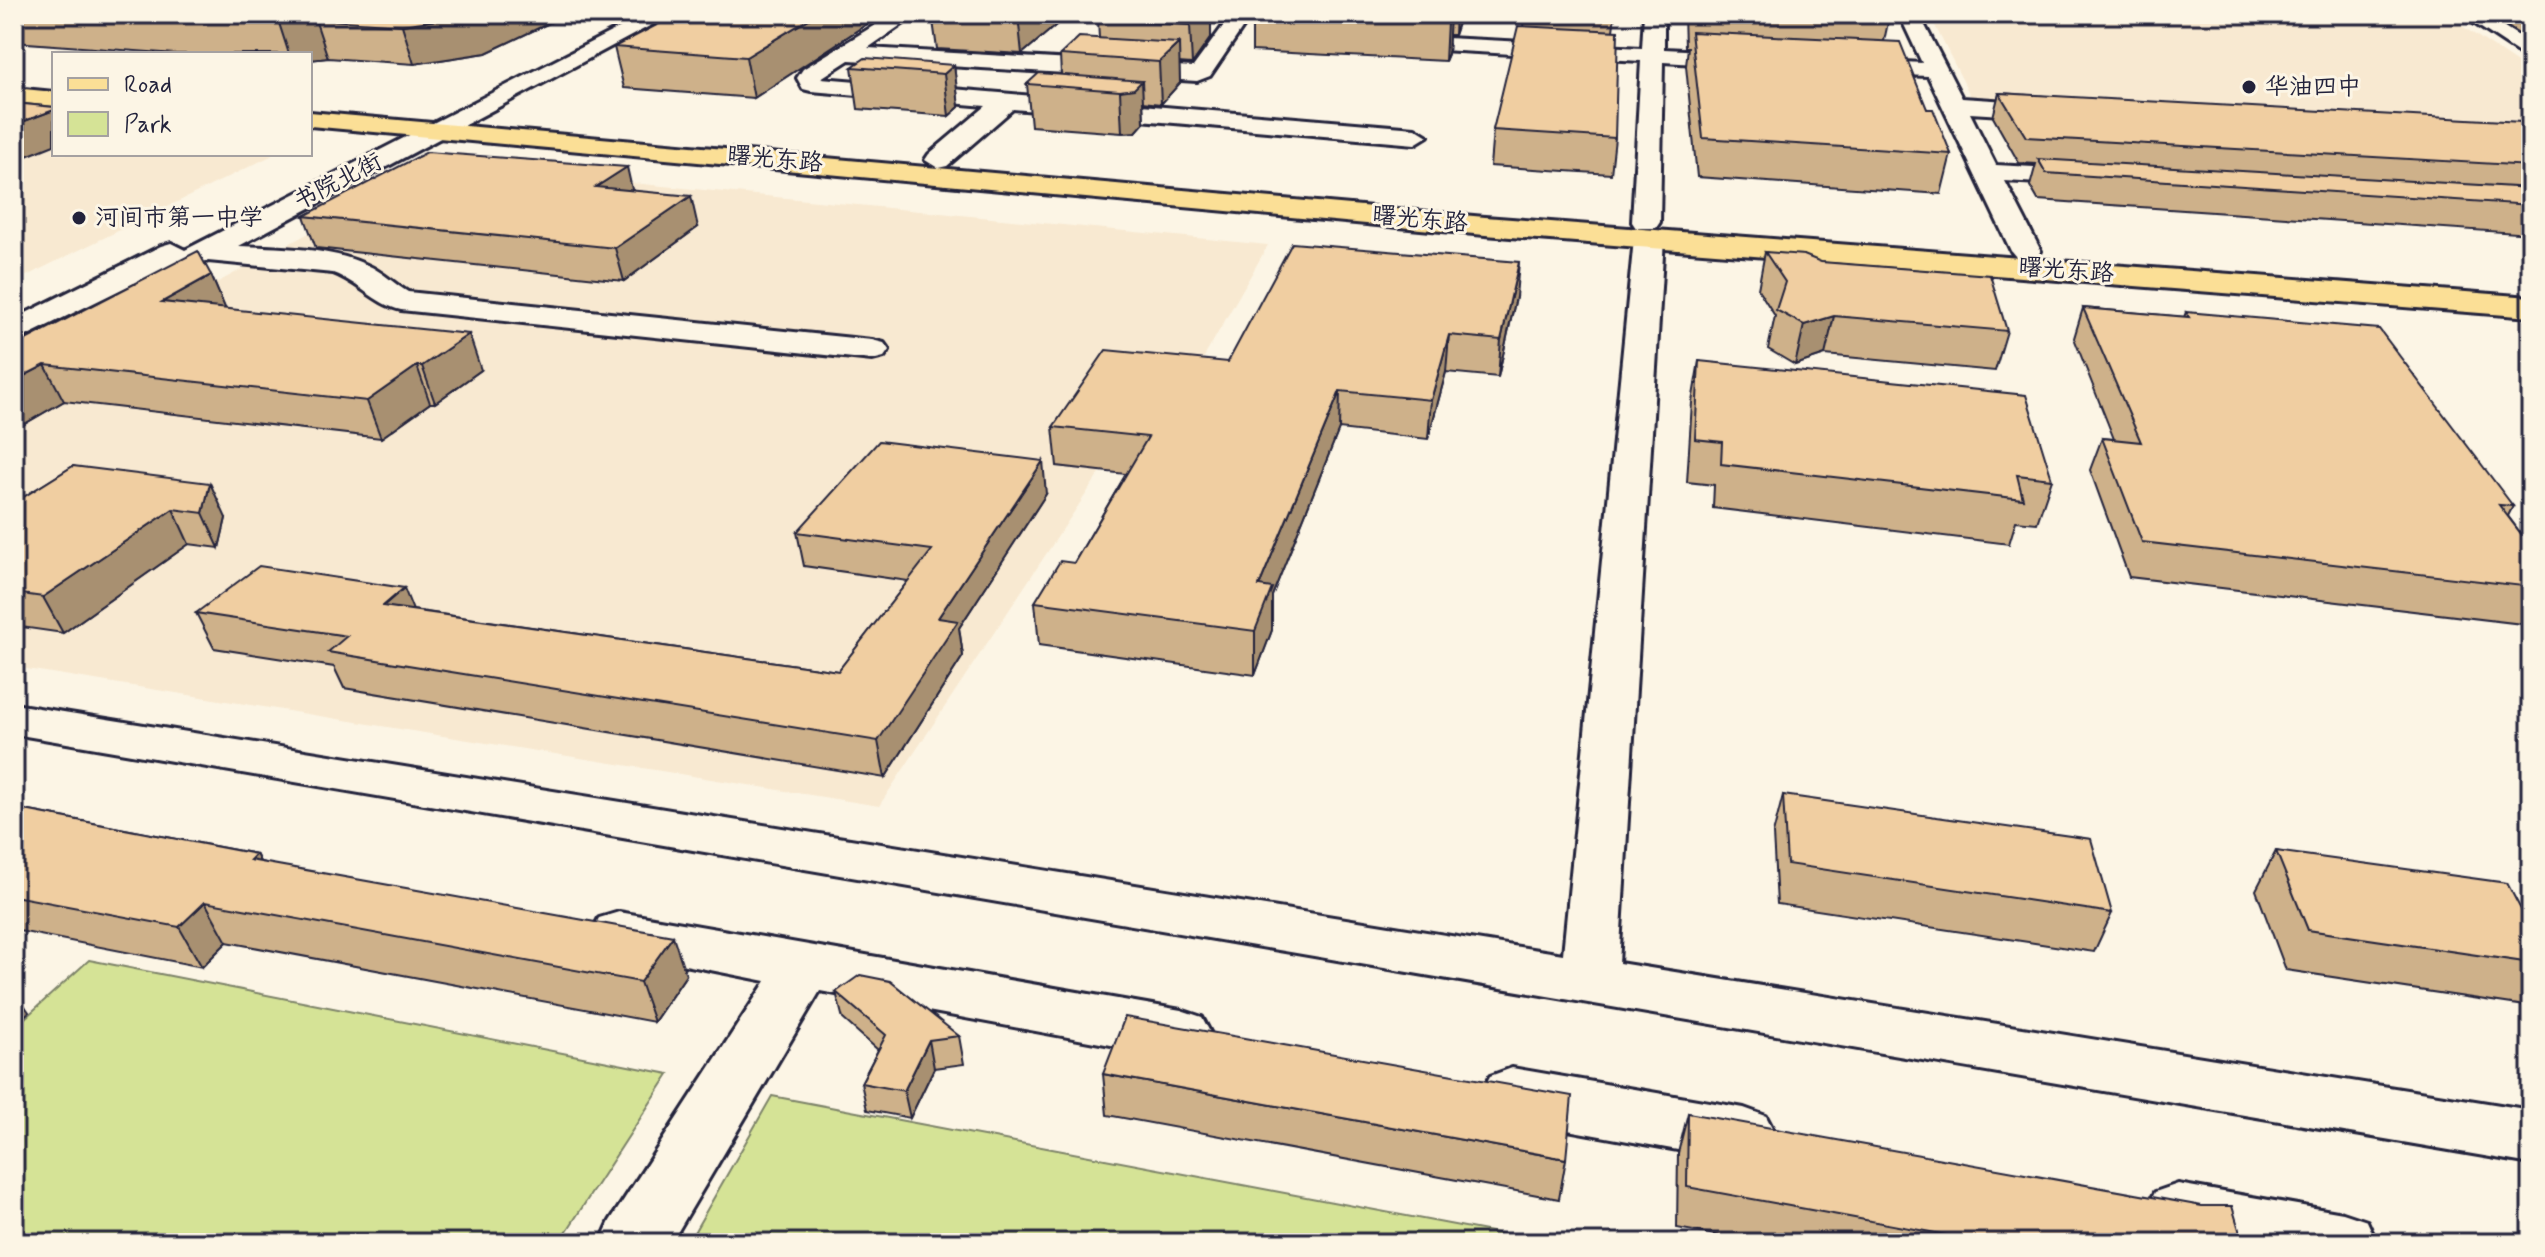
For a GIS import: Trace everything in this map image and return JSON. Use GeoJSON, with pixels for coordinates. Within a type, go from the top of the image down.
{"type":"FeatureCollection","features":[{"type":"Feature","properties":{"kind":"main road"},"geometry":{"type":"LineString","coordinates":[[14,83],[52,86]]}},
{"type":"Feature","properties":{"kind":"main road"},"geometry":{"type":"LineString","coordinates":[[14,95],[52,99]]}},
{"type":"Feature","properties":{"kind":"main road","name":"曙光东路"},"geometry":{"type":"LineString","coordinates":[[312,105],[440,122],[2531,307]]}},
{"type":"Feature","properties":{"kind":"main road","name":"曙光东路"},"geometry":{"type":"LineString","coordinates":[[312,119],[440,122],[938,160],[1648,230],[2026,251],[2531,289]]}},
{"type":"Feature","properties":{"kind":"street","name":"书院北街"},"geometry":{"type":"LineString","coordinates":[[14,350],[202,252],[640,14]]}},
{"type":"Feature","properties":{"kind":"street","name":"书院北街"},"geometry":{"type":"LineString","coordinates":[[14,332],[662,14]]}},
{"type":"Feature","properties":{"kind":"street"},"geometry":{"type":"LineString","coordinates":[[907,14],[811,74],[808,78],[811,84],[1415,136]]}},
{"type":"Feature","properties":{"kind":"street"},"geometry":{"type":"LineString","coordinates":[[1170,115],[1197,74],[1247,24],[1265,14]]}},
{"type":"Feature","properties":{"kind":"street"},"geometry":{"type":"LineString","coordinates":[[1589,981],[1648,230],[1654,14]]}},
{"type":"Feature","properties":{"kind":"street"},"geometry":{"type":"LineString","coordinates":[[1909,14],[2026,251]]}},
{"type":"Feature","properties":{"kind":"street"},"geometry":{"type":"LineString","coordinates":[[2470,14],[2531,54]]}},
{"type":"Feature","properties":{"kind":"street"},"geometry":{"type":"LineString","coordinates":[[1360,39],[1763,61]]}},
{"type":"Feature","properties":{"kind":"street"},"geometry":{"type":"LineString","coordinates":[[845,53],[1197,74]]}},
{"type":"Feature","properties":{"kind":"street"},"geometry":{"type":"LineString","coordinates":[[1826,64],[1937,70]]}},
{"type":"Feature","properties":{"kind":"street"},"geometry":{"type":"LineString","coordinates":[[938,160],[1007,101]]}},
{"type":"Feature","properties":{"kind":"street"},"geometry":{"type":"LineString","coordinates":[[1954,105],[2080,112]]}},
{"type":"Feature","properties":{"kind":"street"},"geometry":{"type":"LineString","coordinates":[[1987,172],[2113,179]]}},
{"type":"Feature","properties":{"kind":"street"},"geometry":{"type":"LineString","coordinates":[[202,252],[326,263],[354,269],[383,293],[401,301],[872,350]]}},
{"type":"Feature","properties":{"kind":"street"},"geometry":{"type":"LineString","coordinates":[[14,719],[2531,1137]]}},
{"type":"Feature","properties":{"kind":"street"},"geometry":{"type":"LineString","coordinates":[[573,924],[1227,1042]]}},
{"type":"Feature","properties":{"kind":"street"},"geometry":{"type":"LineString","coordinates":[[634,1243],[806,966]]}},
{"type":"Feature","properties":{"kind":"street"},"geometry":{"type":"LineString","coordinates":[[1461,1084],[1789,1143]]}},
{"type":"Feature","properties":{"kind":"street"},"geometry":{"type":"LineString","coordinates":[[2132,1205],[2274,1237],[2343,1243]]}},
{"type":"Feature","properties":{"kind":"shaded area","name":"华油四中"},"geometry":{"type":"Polygon","coordinates":[[[1929,14],[2444,14],[2531,72],[2531,132],[1973,101],[1929,14]]]}},
{"type":"Feature","properties":{"kind":"shaded area","name":"河间市第一中学"},"geometry":{"type":"Polygon","coordinates":[[[14,120],[52,123],[52,156],[271,156],[14,282],[14,120]]]}},
{"type":"Feature","properties":{"kind":"shaded area"},"geometry":{"type":"Polygon","coordinates":[[[437,164],[1268,245],[1187,387],[1159,384],[879,806],[14,667],[14,392],[437,164]]]}},
{"type":"Feature","properties":{"kind":"green space"},"geometry":{"type":"Polygon","coordinates":[[[89,960],[669,1074],[559,1243],[14,1243],[14,1028],[89,960]]]}},
{"type":"Feature","properties":{"kind":"green space"},"geometry":{"type":"Polygon","coordinates":[[[772,1096],[1549,1243],[688,1243],[772,1096]]]}},
{"type":"Feature","properties":{"kind":"building"},"geometry":{"type":"Polygon","coordinates":[[[139,14],[476,14],[402,25],[315,19],[279,23],[139,14]]]}},
{"type":"Feature","properties":{"kind":"building"},"geometry":{"type":"Polygon","coordinates":[[[678,14],[817,14],[746,57],[614,47],[678,14]]]}},
{"type":"Feature","properties":{"kind":"building"},"geometry":{"type":"Polygon","coordinates":[[[1105,14],[1199,14],[1190,25],[1098,20],[1105,14]]]}},
{"type":"Feature","properties":{"kind":"building"},"geometry":{"type":"Polygon","coordinates":[[[1288,14],[1430,14],[1450,15],[1447,22],[1288,14]]]}},
{"type":"Feature","properties":{"kind":"building"},"geometry":{"type":"Polygon","coordinates":[[[1800,14],[1887,14],[1889,18],[1800,14]]]}},
{"type":"Feature","properties":{"kind":"building"},"geometry":{"type":"Polygon","coordinates":[[[1518,26],[1618,31],[1615,138],[1493,130],[1518,26]]]}},
{"type":"Feature","properties":{"kind":"building"},"geometry":{"type":"Polygon","coordinates":[[[1691,32],[1900,42],[1927,109],[1933,109],[1951,154],[1703,138],[1691,32]]]}},
{"type":"Feature","properties":{"kind":"building"},"geometry":{"type":"Polygon","coordinates":[[[1079,37],[1179,43],[1159,62],[1060,55],[1079,37]]]}},
{"type":"Feature","properties":{"kind":"building"},"geometry":{"type":"Polygon","coordinates":[[[865,58],[954,65],[944,74],[852,67],[865,58]]]}},
{"type":"Feature","properties":{"kind":"building"},"geometry":{"type":"Polygon","coordinates":[[[1039,73],[1142,81],[1134,89],[1120,91],[1027,84],[1039,73]]]}},
{"type":"Feature","properties":{"kind":"building"},"geometry":{"type":"Polygon","coordinates":[[[1999,93],[2522,122],[2531,129],[2531,166],[2026,137],[1999,93]]]}},
{"type":"Feature","properties":{"kind":"building"},"geometry":{"type":"Polygon","coordinates":[[[14,103],[52,107],[52,111],[14,125],[14,103]]]}},
{"type":"Feature","properties":{"kind":"building"},"geometry":{"type":"Polygon","coordinates":[[[427,152],[627,167],[596,187],[691,196],[615,248],[304,216],[427,152]]]}},
{"type":"Feature","properties":{"kind":"building"},"geometry":{"type":"Polygon","coordinates":[[[2038,159],[2531,188],[2531,205],[2046,173],[2038,159]]]}},
{"type":"Feature","properties":{"kind":"building"},"geometry":{"type":"Polygon","coordinates":[[[1292,243],[1519,262],[1501,340],[1449,335],[1431,400],[1340,391],[1259,586],[1272,588],[1255,631],[1035,602],[1060,561],[1074,563],[1148,437],[1053,427],[1106,350],[1228,362],[1292,243]]]}},
{"type":"Feature","properties":{"kind":"building"},"geometry":{"type":"Polygon","coordinates":[[[198,251],[211,275],[162,302],[469,334],[367,401],[45,365],[14,381],[14,346],[198,251]]]}},
{"type":"Feature","properties":{"kind":"building"},"geometry":{"type":"Polygon","coordinates":[[[1765,252],[1804,255],[1821,262],[1990,275],[2007,331],[1834,316],[1804,325],[1776,310],[1785,282],[1765,252]]]}},
{"type":"Feature","properties":{"kind":"building"},"geometry":{"type":"Polygon","coordinates":[[[2083,308],[2189,317],[2186,312],[2379,329],[2513,506],[2499,505],[2531,547],[2531,587],[2142,542],[2102,438],[2141,442],[2083,308]]]}},
{"type":"Feature","properties":{"kind":"building"},"geometry":{"type":"Polygon","coordinates":[[[1699,361],[2026,395],[2052,479],[2017,475],[2023,499],[1721,464],[1722,442],[1695,439],[1699,361]]]}},
{"type":"Feature","properties":{"kind":"building"},"geometry":{"type":"Polygon","coordinates":[[[879,441],[1043,461],[938,618],[958,621],[878,741],[328,652],[347,636],[196,613],[259,566],[404,588],[383,606],[838,671],[932,550],[797,532],[879,441]]]}},
{"type":"Feature","properties":{"kind":"building"},"geometry":{"type":"Polygon","coordinates":[[[73,466],[210,483],[203,513],[173,509],[43,597],[14,593],[14,503],[73,466]]]}},
{"type":"Feature","properties":{"kind":"building"},"geometry":{"type":"Polygon","coordinates":[[[1783,795],[2091,839],[2112,913],[1787,864],[1783,795]]]}},
{"type":"Feature","properties":{"kind":"building"},"geometry":{"type":"Polygon","coordinates":[[[14,808],[256,854],[250,860],[673,936],[640,982],[205,902],[179,927],[14,896],[14,808]]]}},
{"type":"Feature","properties":{"kind":"building"},"geometry":{"type":"Polygon","coordinates":[[[2276,851],[2507,883],[2526,919],[2531,919],[2531,963],[2308,930],[2276,851]]]}},
{"type":"Feature","properties":{"kind":"building"},"geometry":{"type":"Polygon","coordinates":[[[860,975],[890,981],[959,1036],[929,1040],[904,1091],[861,1083],[886,1035],[836,992],[860,975]]]}},
{"type":"Feature","properties":{"kind":"building"},"geometry":{"type":"Polygon","coordinates":[[[1125,1017],[1572,1096],[1566,1159],[1103,1074],[1125,1017]]]}},
{"type":"Feature","properties":{"kind":"building"},"geometry":{"type":"Polygon","coordinates":[[[1688,1113],[2202,1206],[2232,1206],[2243,1243],[1990,1243],[1687,1187],[1688,1113]]]}},
{"type":"Feature","properties":{"kind":"place","name":"华油四中"},"geometry":{"type":"Point","coordinates":[2249,87]}},
{"type":"Feature","properties":{"kind":"place","name":"河间市第一中学"},"geometry":{"type":"Point","coordinates":[79,218]}}]}
